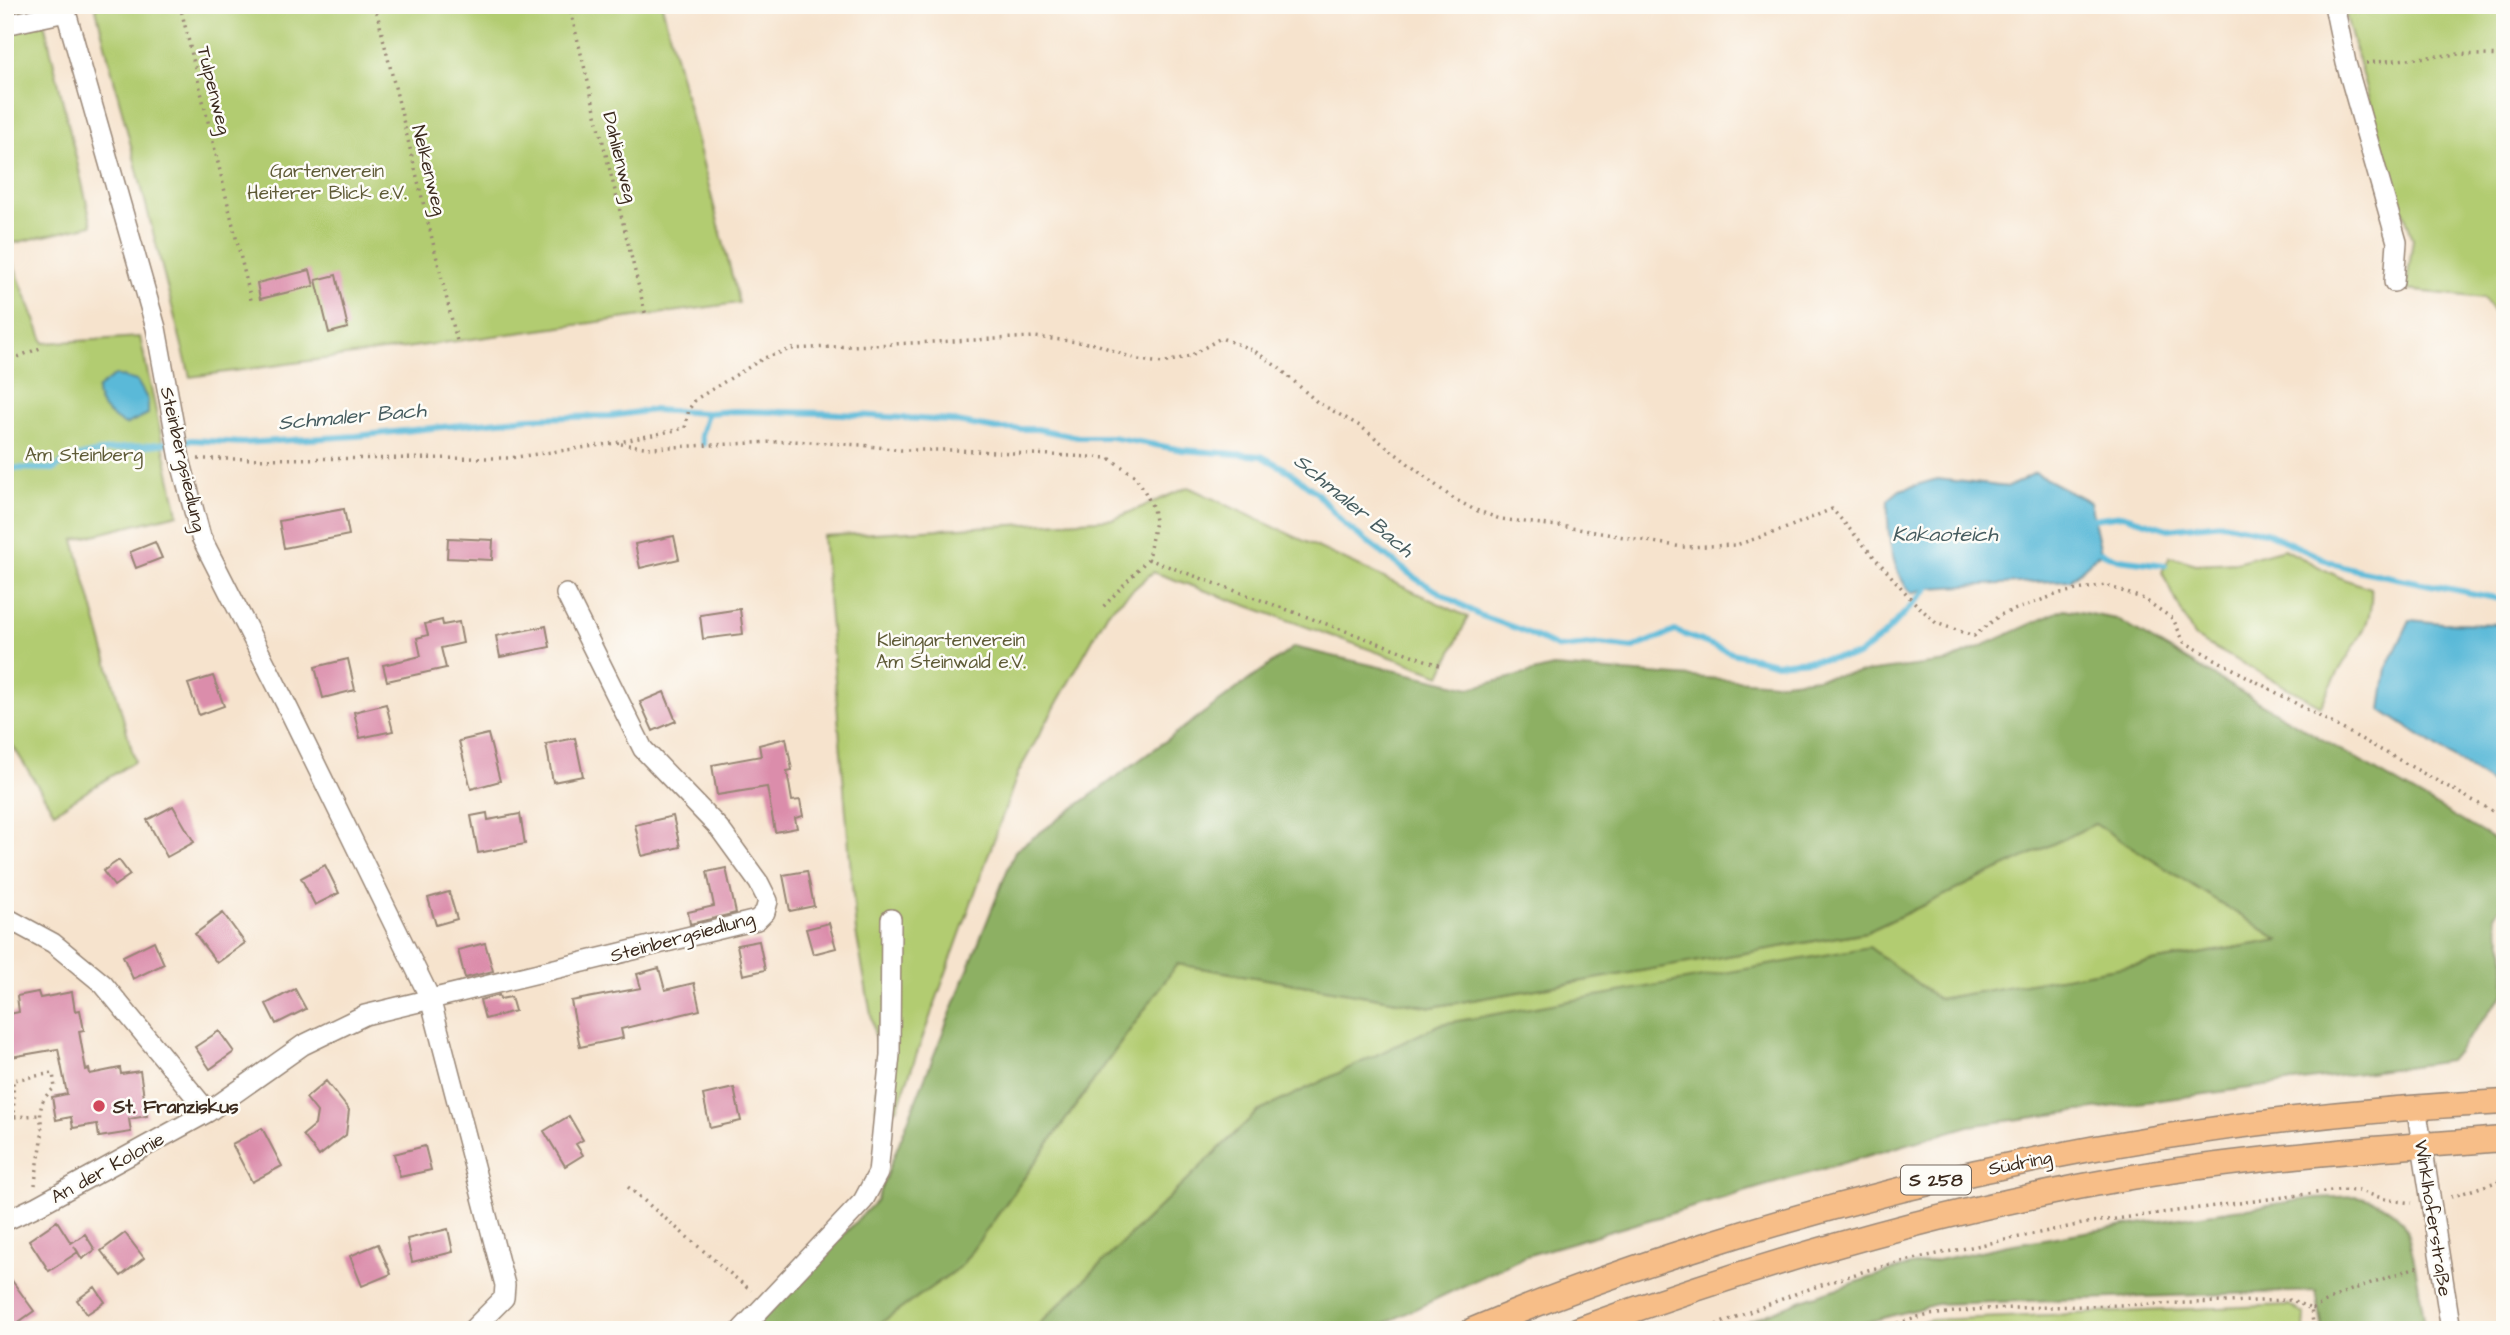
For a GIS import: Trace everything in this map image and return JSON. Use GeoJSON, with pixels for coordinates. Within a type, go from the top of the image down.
{"type":"FeatureCollection","features":[{"type":"Feature","properties":{"kind":"main road","name":"Südring"},"geometry":{"type":"LineString","coordinates":[[1473,1330],[1630,1269],[1772,1224],[1889,1191],[1992,1167],[2128,1141],[2251,1122],[2416,1106],[2505,1102]]}},
{"type":"Feature","properties":{"kind":"main road","name":"Südring"},"geometry":{"type":"LineString","coordinates":[[1577,1330],[1792,1257],[1896,1227],[2010,1202],[2132,1177],[2253,1160],[2505,1139]]}},
{"type":"Feature","properties":{"kind":"street"},"geometry":{"type":"LineString","coordinates":[[2333,5],[2346,63],[2398,242],[2394,282]]}},
{"type":"Feature","properties":{"kind":"street"},"geometry":{"type":"LineString","coordinates":[[5,25],[65,8]]}},
{"type":"Feature","properties":{"kind":"street","name":"Steinbergsiedlung"},"geometry":{"type":"LineString","coordinates":[[65,8],[156,328],[178,447],[201,537],[430,998],[505,1286],[504,1298],[472,1330]]}},
{"type":"Feature","properties":{"kind":"street","name":"Steinbergsiedlung"},"geometry":{"type":"LineString","coordinates":[[208,1112],[303,1045],[365,1015],[757,920],[765,912],[768,901],[759,883],[719,828],[643,750],[566,594]]}},
{"type":"Feature","properties":{"kind":"street"},"geometry":{"type":"LineString","coordinates":[[5,917],[53,943],[103,984],[208,1112]]}},
{"type":"Feature","properties":{"kind":"street"},"geometry":{"type":"LineString","coordinates":[[741,1330],[863,1201],[878,1173],[890,1055],[891,919]]}},
{"type":"Feature","properties":{"kind":"street","name":"Winklhoferstraße"},"geometry":{"type":"LineString","coordinates":[[2416,1106],[2451,1330]]}},
{"type":"Feature","properties":{"kind":"street","name":"An der Kolonie"},"geometry":{"type":"LineString","coordinates":[[5,1221],[208,1112]]}},
{"type":"Feature","properties":{"kind":"path","name":"Tulpenweg"},"geometry":{"type":"LineString","coordinates":[[180,5],[252,304]]}},
{"type":"Feature","properties":{"kind":"path","name":"Nelkenweg"},"geometry":{"type":"LineString","coordinates":[[375,5],[457,341]]}},
{"type":"Feature","properties":{"kind":"path","name":"Dahlienweg"},"geometry":{"type":"LineString","coordinates":[[569,5],[646,316]]}},
{"type":"Feature","properties":{"kind":"path"},"geometry":{"type":"LineString","coordinates":[[2346,63],[2459,54],[2505,56]]}},
{"type":"Feature","properties":{"kind":"path"},"geometry":{"type":"LineString","coordinates":[[178,447],[510,458],[615,443],[685,428],[689,409],[696,400],[764,358],[791,349],[1035,337],[1096,344],[1138,360],[1163,363],[1190,356],[1221,338],[1253,350],[1279,368],[1317,402],[1360,426],[1451,497],[1500,519],[1682,547],[1736,545],[1782,530],[1832,509],[1936,623],[1974,636],[2000,615],[2061,593],[2105,584],[2144,600],[2173,620],[2184,642],[2505,818]]}},
{"type":"Feature","properties":{"kind":"path"},"geometry":{"type":"LineString","coordinates":[[5,362],[40,348]]}},
{"type":"Feature","properties":{"kind":"path"},"geometry":{"type":"LineString","coordinates":[[615,443],[651,448],[793,441],[901,450],[1109,458],[1134,475],[1153,508],[1155,522],[1148,559],[1101,608]]}},
{"type":"Feature","properties":{"kind":"path"},"geometry":{"type":"LineString","coordinates":[[1148,559],[1439,665]]}},
{"type":"Feature","properties":{"kind":"path"},"geometry":{"type":"LineString","coordinates":[[35,1182],[42,1137],[39,1115],[46,1094],[55,1088],[53,1073],[12,1080],[14,1117],[39,1115]]}},
{"type":"Feature","properties":{"kind":"path"},"geometry":{"type":"LineString","coordinates":[[1703,1330],[1868,1269],[2092,1222],[2339,1190],[2359,1191],[2403,1203],[2431,1202],[2458,1196],[2505,1179]]}},
{"type":"Feature","properties":{"kind":"path"},"geometry":{"type":"LineString","coordinates":[[628,1187],[766,1304]]}},
{"type":"Feature","properties":{"kind":"path"},"geometry":{"type":"LineString","coordinates":[[2311,1310],[2343,1293],[2415,1268]]}},
{"type":"Feature","properties":{"kind":"path"},"geometry":{"type":"LineString","coordinates":[[1870,1330],[1929,1315],[1981,1309],[2292,1300],[2311,1310]]}},
{"type":"Feature","properties":{"kind":"path"},"geometry":{"type":"LineString","coordinates":[[2311,1310],[2314,1330]]}},
{"type":"Feature","properties":{"kind":"green space","name":"Am Steinberg"},"geometry":{"type":"Polygon","coordinates":[[[5,5],[40,5],[92,225],[6,245],[44,343],[140,337],[178,514],[74,540],[135,761],[54,812],[13,746],[5,751],[5,5]]]}},
{"type":"Feature","properties":{"kind":"green space","name":"Gartenverein Heiterer Blick e.V."},"geometry":{"type":"Polygon","coordinates":[[[95,5],[662,5],[739,303],[190,377],[95,5]]]}},
{"type":"Feature","properties":{"kind":"green space"},"geometry":{"type":"Polygon","coordinates":[[[2343,5],[2505,5],[2505,329],[2484,298],[2406,290],[2413,239],[2383,152],[2343,5]]]}},
{"type":"Feature","properties":{"kind":"green space","name":"Kleingartenverein Am Steinwald e.V."},"geometry":{"type":"Polygon","coordinates":[[[1188,487],[1468,617],[1441,675],[1153,572],[1108,612],[1018,773],[897,1109],[876,1109],[879,1059],[856,932],[823,536],[1114,519],[1188,487]]]}},
{"type":"Feature","properties":{"kind":"green space"},"geometry":{"type":"Polygon","coordinates":[[[2284,549],[2343,579],[2371,588],[2367,623],[2321,706],[2194,637],[2162,572],[2170,556],[2196,564],[2236,562],[2284,549]]]}},
{"type":"Feature","properties":{"kind":"green space"},"geometry":{"type":"Polygon","coordinates":[[[2064,609],[2116,619],[2505,846],[2505,900],[2495,916],[2505,953],[2505,993],[2449,1061],[1969,1126],[1526,1256],[1371,1330],[1033,1330],[1257,1112],[1441,1024],[1869,947],[1938,999],[2279,940],[2095,824],[1867,932],[1432,1007],[1177,964],[961,1266],[871,1330],[751,1330],[876,1201],[1015,851],[1294,647],[1470,688],[1553,667],[1776,683],[1947,662],[2064,609]]]}},
{"type":"Feature","properties":{"kind":"green space"},"geometry":{"type":"Polygon","coordinates":[[[2095,823],[2279,940],[1938,999],[1869,947],[1257,1112],[1033,1330],[871,1330],[961,1266],[1177,964],[1432,1007],[1867,932],[2095,823]]]}},
{"type":"Feature","properties":{"kind":"green space"},"geometry":{"type":"Polygon","coordinates":[[[2357,1196],[2383,1205],[2403,1223],[2414,1259],[2426,1330],[2323,1330],[2316,1291],[1937,1304],[1836,1330],[1726,1330],[1802,1300],[1897,1269],[2008,1245],[2315,1198],[2357,1196]]]}},
{"type":"Feature","properties":{"kind":"green space"},"geometry":{"type":"Polygon","coordinates":[[[2289,1305],[2305,1315],[2304,1330],[1891,1330],[1931,1320],[2289,1305]]]}},
{"type":"Feature","properties":{"kind":"water"},"geometry":{"type":"Polygon","coordinates":[[[115,375],[137,381],[148,400],[148,414],[125,425],[105,410],[99,401],[97,389],[115,375]]]}},
{"type":"Feature","properties":{"kind":"water","name":"Kakaoteich"},"geometry":{"type":"Polygon","coordinates":[[[2035,473],[2090,502],[2101,552],[2070,580],[1929,588],[1912,593],[1894,562],[1889,537],[1888,500],[1900,490],[1937,479],[2009,487],[2035,473]]]}},
{"type":"Feature","properties":{"kind":"water"},"geometry":{"type":"Polygon","coordinates":[[[2410,620],[2505,624],[2505,792],[2381,710],[2387,668],[2410,620]]]}},
{"type":"Feature","properties":{"kind":"building"},"geometry":{"type":"Polygon","coordinates":[[[310,270],[314,286],[260,299],[257,283],[310,270]]]}},
{"type":"Feature","properties":{"kind":"building"},"geometry":{"type":"Polygon","coordinates":[[[336,275],[348,328],[329,333],[316,280],[336,275]]]}},
{"type":"Feature","properties":{"kind":"building"},"geometry":{"type":"Polygon","coordinates":[[[344,509],[349,535],[284,548],[279,521],[344,509]]]}},
{"type":"Feature","properties":{"kind":"building"},"geometry":{"type":"Polygon","coordinates":[[[674,536],[679,559],[640,568],[635,544],[674,536]]]}},
{"type":"Feature","properties":{"kind":"building"},"geometry":{"type":"Polygon","coordinates":[[[448,538],[493,540],[492,560],[447,558],[448,538]]]}},
{"type":"Feature","properties":{"kind":"building"},"geometry":{"type":"Polygon","coordinates":[[[155,542],[162,558],[136,568],[130,552],[155,542]]]}},
{"type":"Feature","properties":{"kind":"building"},"geometry":{"type":"Polygon","coordinates":[[[740,609],[743,634],[703,639],[700,615],[740,609]]]}},
{"type":"Feature","properties":{"kind":"building"},"geometry":{"type":"Polygon","coordinates":[[[442,620],[443,625],[459,622],[463,643],[441,648],[446,668],[387,681],[383,665],[421,656],[417,638],[428,635],[425,624],[442,620]]]}},
{"type":"Feature","properties":{"kind":"building"},"geometry":{"type":"Polygon","coordinates":[[[546,626],[550,647],[500,657],[496,636],[546,626]]]}},
{"type":"Feature","properties":{"kind":"building"},"geometry":{"type":"Polygon","coordinates":[[[348,659],[355,690],[323,698],[315,667],[348,659]]]}},
{"type":"Feature","properties":{"kind":"building"},"geometry":{"type":"Polygon","coordinates":[[[213,676],[224,706],[199,715],[188,684],[213,676]]]}},
{"type":"Feature","properties":{"kind":"building"},"geometry":{"type":"Polygon","coordinates":[[[664,692],[676,721],[653,731],[640,702],[664,692]]]}},
{"type":"Feature","properties":{"kind":"building"},"geometry":{"type":"Polygon","coordinates":[[[386,704],[393,731],[360,738],[354,712],[386,704]]]}},
{"type":"Feature","properties":{"kind":"building"},"geometry":{"type":"Polygon","coordinates":[[[488,734],[500,781],[471,789],[459,741],[488,734]]]}},
{"type":"Feature","properties":{"kind":"building"},"geometry":{"type":"Polygon","coordinates":[[[575,738],[583,776],[553,782],[546,744],[575,738]]]}},
{"type":"Feature","properties":{"kind":"building"},"geometry":{"type":"Polygon","coordinates":[[[786,738],[792,770],[787,771],[792,801],[800,800],[803,816],[795,818],[797,828],[775,832],[767,787],[717,795],[712,765],[761,756],[759,745],[786,738]]]}},
{"type":"Feature","properties":{"kind":"building"},"geometry":{"type":"Polygon","coordinates":[[[173,806],[194,842],[167,857],[147,820],[173,806]]]}},
{"type":"Feature","properties":{"kind":"building"},"geometry":{"type":"Polygon","coordinates":[[[487,813],[488,820],[520,814],[525,844],[478,853],[471,816],[487,813]]]}},
{"type":"Feature","properties":{"kind":"building"},"geometry":{"type":"Polygon","coordinates":[[[673,816],[680,847],[642,856],[635,825],[673,816]]]}},
{"type":"Feature","properties":{"kind":"building"},"geometry":{"type":"Polygon","coordinates":[[[119,860],[130,875],[114,886],[103,871],[119,860]]]}},
{"type":"Feature","properties":{"kind":"building"},"geometry":{"type":"Polygon","coordinates":[[[325,865],[339,893],[315,905],[301,878],[325,865]]]}},
{"type":"Feature","properties":{"kind":"building"},"geometry":{"type":"Polygon","coordinates":[[[726,868],[736,913],[690,924],[688,912],[714,906],[707,872],[726,868]]]}},
{"type":"Feature","properties":{"kind":"building"},"geometry":{"type":"Polygon","coordinates":[[[807,871],[814,906],[790,911],[783,875],[807,871]]]}},
{"type":"Feature","properties":{"kind":"building"},"geometry":{"type":"Polygon","coordinates":[[[449,892],[457,919],[436,925],[428,898],[449,892]]]}},
{"type":"Feature","properties":{"kind":"building"},"geometry":{"type":"Polygon","coordinates":[[[223,913],[245,943],[217,963],[195,934],[223,913]]]}},
{"type":"Feature","properties":{"kind":"building"},"geometry":{"type":"Polygon","coordinates":[[[829,923],[836,948],[813,954],[806,929],[829,923]]]}},
{"type":"Feature","properties":{"kind":"building"},"geometry":{"type":"Polygon","coordinates":[[[154,941],[164,964],[133,979],[123,956],[154,941]]]}},
{"type":"Feature","properties":{"kind":"building"},"geometry":{"type":"Polygon","coordinates":[[[759,941],[765,970],[743,975],[737,945],[759,941]]]}},
{"type":"Feature","properties":{"kind":"building"},"geometry":{"type":"Polygon","coordinates":[[[485,943],[493,971],[465,978],[458,950],[485,943]]]}},
{"type":"Feature","properties":{"kind":"building"},"geometry":{"type":"Polygon","coordinates":[[[659,968],[665,990],[694,983],[700,1010],[621,1029],[623,1038],[580,1047],[571,1001],[641,988],[637,974],[659,968]]]}},
{"type":"Feature","properties":{"kind":"building"},"geometry":{"type":"Polygon","coordinates":[[[295,989],[306,1009],[276,1024],[266,1004],[295,989]]]}},
{"type":"Feature","properties":{"kind":"building"},"geometry":{"type":"Polygon","coordinates":[[[38,992],[40,998],[72,992],[75,1011],[80,1010],[84,1030],[79,1031],[86,1070],[89,1069],[90,1074],[120,1068],[121,1074],[140,1071],[147,1116],[129,1119],[131,1132],[99,1137],[97,1124],[73,1128],[71,1117],[56,1120],[52,1097],[67,1094],[58,1049],[5,1058],[5,1015],[19,1012],[17,996],[38,992]]]}},
{"type":"Feature","properties":{"kind":"building"},"geometry":{"type":"Polygon","coordinates":[[[499,995],[500,999],[511,997],[515,1011],[485,1019],[480,1000],[499,995]]]}},
{"type":"Feature","properties":{"kind":"building"},"geometry":{"type":"Polygon","coordinates":[[[219,1031],[234,1052],[210,1069],[195,1047],[219,1031]]]}},
{"type":"Feature","properties":{"kind":"building"},"geometry":{"type":"Polygon","coordinates":[[[326,1081],[349,1110],[346,1135],[319,1156],[303,1135],[315,1125],[317,1112],[306,1098],[326,1081]]]}},
{"type":"Feature","properties":{"kind":"building"},"geometry":{"type":"Polygon","coordinates":[[[734,1088],[741,1121],[710,1128],[703,1095],[734,1088]]]}},
{"type":"Feature","properties":{"kind":"building"},"geometry":{"type":"Polygon","coordinates":[[[569,1116],[583,1140],[576,1144],[583,1155],[565,1166],[544,1131],[569,1116]]]}},
{"type":"Feature","properties":{"kind":"building"},"geometry":{"type":"Polygon","coordinates":[[[262,1128],[282,1166],[252,1182],[232,1144],[262,1128]]]}},
{"type":"Feature","properties":{"kind":"building"},"geometry":{"type":"Polygon","coordinates":[[[425,1146],[431,1170],[400,1177],[394,1154],[425,1146]]]}},
{"type":"Feature","properties":{"kind":"building"},"geometry":{"type":"Polygon","coordinates":[[[57,1221],[71,1243],[85,1234],[95,1250],[82,1259],[78,1252],[49,1271],[29,1240],[57,1221]]]}},
{"type":"Feature","properties":{"kind":"building"},"geometry":{"type":"Polygon","coordinates":[[[448,1229],[453,1252],[412,1262],[407,1239],[448,1229]]]}},
{"type":"Feature","properties":{"kind":"building"},"geometry":{"type":"Polygon","coordinates":[[[125,1233],[144,1258],[121,1276],[101,1251],[125,1233]]]}},
{"type":"Feature","properties":{"kind":"building"},"geometry":{"type":"Polygon","coordinates":[[[378,1244],[391,1274],[362,1286],[350,1256],[378,1244]]]}},
{"type":"Feature","properties":{"kind":"building"},"geometry":{"type":"Polygon","coordinates":[[[5,1271],[34,1311],[13,1326],[5,1315],[5,1271]]]}},
{"type":"Feature","properties":{"kind":"building"},"geometry":{"type":"Polygon","coordinates":[[[95,1287],[105,1302],[87,1314],[77,1300],[95,1287]]]}},
{"type":"Feature","properties":{"kind":"waterway","name":"Schmaler Bach"},"geometry":{"type":"LineString","coordinates":[[5,468],[54,469],[69,459],[108,450],[192,440],[243,443],[356,436],[528,418],[611,416],[653,410],[826,413],[951,421],[997,429],[1037,429],[1078,437],[1111,437],[1183,450],[1261,456],[1289,471],[1317,493],[1345,525],[1418,580],[1479,615],[1521,630],[1559,648],[1600,644],[1633,648],[1675,631],[1732,653],[1775,663],[1857,656],[1883,636],[1928,588]]}},
{"type":"Feature","properties":{"kind":"waterway","name":"Schmaler Bach"},"geometry":{"type":"LineString","coordinates":[[703,444],[701,435],[707,413]]}},
{"type":"Feature","properties":{"kind":"waterway"},"geometry":{"type":"LineString","coordinates":[[2093,519],[2122,515],[2168,529],[2222,523],[2265,532],[2335,564],[2357,570],[2505,600]]}},
{"type":"Feature","properties":{"kind":"waterway"},"geometry":{"type":"LineString","coordinates":[[2101,552],[2119,559],[2165,565]]}},
{"type":"Feature","properties":{"kind":"place","name":"St. Franziskus"},"geometry":{"type":"Point","coordinates":[99,1106]}}]}
